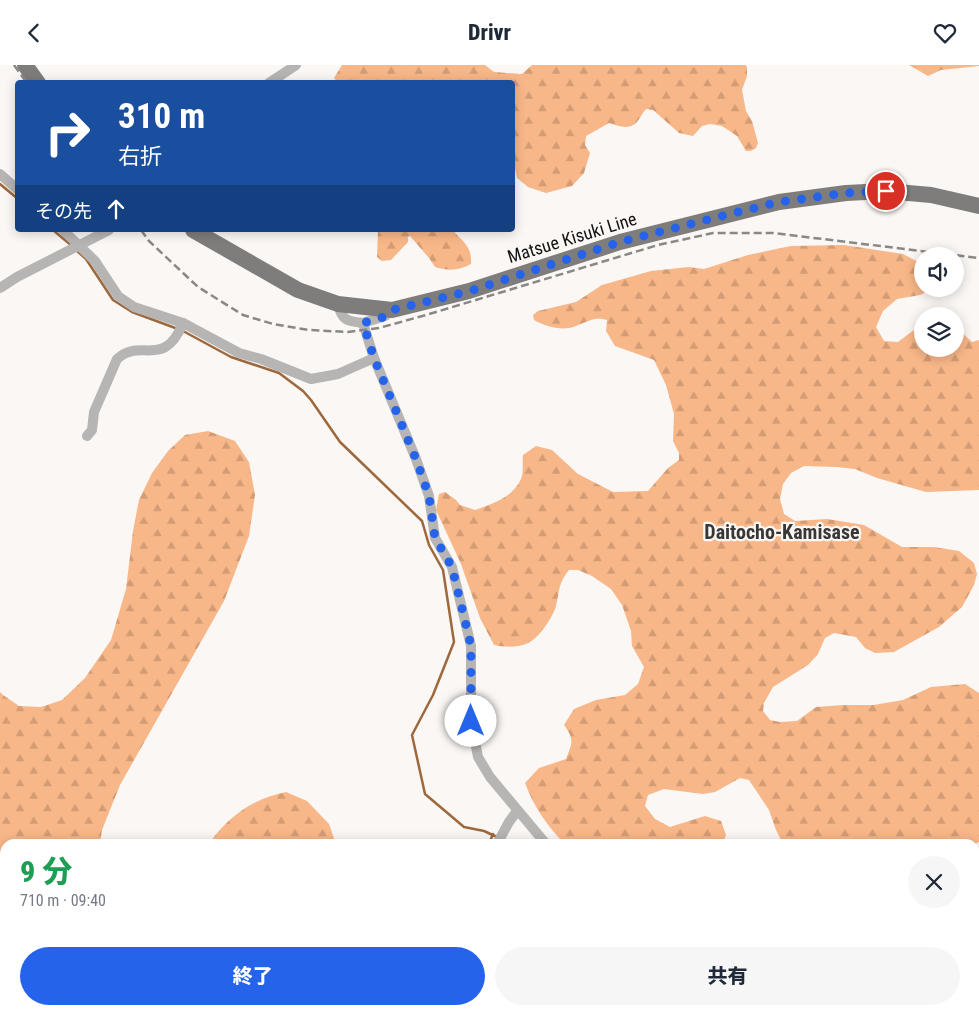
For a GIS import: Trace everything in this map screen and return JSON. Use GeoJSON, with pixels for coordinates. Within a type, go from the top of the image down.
{"type":"FeatureCollection","features":[{"type":"Feature","properties":{"kind":"main road"},"geometry":{"type":"LineString","coordinates":[[25,65],[36,80]]}},
{"type":"Feature","properties":{"kind":"main road","name":"Matsue Kisuki Line"},"geometry":{"type":"LineString","coordinates":[[196,232],[298,290],[338,304],[392,310],[470,291],[620,242],[779,202],[846,193],[886,191],[931,195],[979,205]]}},
{"type":"Feature","properties":{"kind":"street"},"geometry":{"type":"LineString","coordinates":[[274,80],[296,65]]}},
{"type":"Feature","properties":{"kind":"street"},"geometry":{"type":"LineString","coordinates":[[0,174],[15,187]]}},
{"type":"Feature","properties":{"kind":"street"},"geometry":{"type":"LineString","coordinates":[[64,232],[76,248],[95,261],[118,296],[134,307],[239,353],[261,359],[311,379],[338,374],[374,358]]}},
{"type":"Feature","properties":{"kind":"street"},"geometry":{"type":"LineString","coordinates":[[0,288],[17,277],[105,232]]}},
{"type":"Feature","properties":{"kind":"street"},"geometry":{"type":"LineString","coordinates":[[338,304],[340,314],[348,321],[363,323],[384,317],[392,310]]}},
{"type":"Feature","properties":{"kind":"street"},"geometry":{"type":"LineString","coordinates":[[363,323],[374,358],[416,459],[429,496],[435,538],[452,567],[471,646],[471,721],[478,757],[490,777],[542,839]]}},
{"type":"Feature","properties":{"kind":"street"},"geometry":{"type":"LineString","coordinates":[[87,436],[92,430],[94,413],[117,359],[125,353],[161,350],[172,342],[181,327]]}},
{"type":"Feature","properties":{"kind":"street"},"geometry":{"type":"LineString","coordinates":[[499,839],[517,811]]}},
{"type":"Feature","properties":{"kind":"green space"},"geometry":{"type":"Polygon","coordinates":[[[342,65],[485,65],[494,72],[522,74],[532,65],[746,65],[747,76],[742,90],[746,111],[752,121],[758,143],[756,148],[746,151],[737,136],[722,126],[710,124],[702,126],[693,136],[679,133],[653,110],[646,109],[633,125],[623,127],[609,123],[586,136],[585,145],[590,153],[584,173],[572,186],[546,193],[528,187],[517,178],[515,168],[515,80],[336,80],[334,78],[342,65]]]}},
{"type":"Feature","properties":{"kind":"green space"},"geometry":{"type":"Polygon","coordinates":[[[909,65],[979,66],[941,70],[928,76],[909,65]]]}},
{"type":"Feature","properties":{"kind":"green space"},"geometry":{"type":"Polygon","coordinates":[[[378,232],[455,232],[468,248],[471,264],[453,270],[435,267],[410,236],[408,237],[408,242],[391,260],[382,261],[377,257],[378,232]]]}},
{"type":"Feature","properties":{"kind":"green space"},"geometry":{"type":"Polygon","coordinates":[[[844,245],[903,254],[914,260],[914,296],[897,299],[883,311],[876,327],[884,341],[898,342],[914,330],[914,357],[964,357],[964,334],[972,342],[979,340],[979,490],[926,492],[877,478],[855,469],[804,466],[791,473],[783,484],[780,499],[784,514],[795,521],[827,519],[864,525],[902,547],[934,547],[959,551],[974,563],[977,574],[974,585],[962,607],[939,627],[894,652],[875,653],[865,648],[856,637],[834,633],[825,638],[818,654],[808,665],[773,687],[764,703],[763,711],[770,720],[780,722],[797,721],[816,707],[874,705],[903,700],[931,687],[965,684],[979,693],[979,839],[780,839],[769,810],[749,780],[740,778],[715,792],[703,794],[664,789],[648,795],[645,806],[655,819],[670,827],[705,816],[721,821],[726,835],[725,839],[560,839],[542,816],[525,783],[539,768],[566,759],[570,749],[571,738],[564,725],[574,709],[596,700],[625,695],[638,684],[644,667],[632,646],[631,631],[622,605],[611,589],[592,576],[578,570],[569,570],[565,575],[552,616],[537,637],[520,646],[494,645],[480,618],[461,564],[436,510],[439,494],[445,492],[460,505],[475,510],[495,502],[513,491],[522,476],[523,455],[536,446],[552,450],[578,474],[613,492],[648,491],[668,468],[679,460],[679,453],[673,441],[674,414],[666,385],[654,360],[615,346],[606,331],[607,320],[594,319],[573,327],[558,328],[534,320],[533,315],[538,311],[576,302],[602,285],[651,271],[689,267],[704,269],[748,255],[791,246],[844,245]]]}},
{"type":"Feature","properties":{"kind":"green space"},"geometry":{"type":"Polygon","coordinates":[[[208,431],[235,441],[249,462],[255,495],[249,536],[224,601],[120,785],[102,830],[101,839],[0,839],[0,692],[19,706],[41,707],[62,700],[85,678],[111,640],[126,589],[139,500],[152,473],[168,451],[185,435],[208,431]]]}},
{"type":"Feature","properties":{"kind":"green space"},"geometry":{"type":"Polygon","coordinates":[[[286,792],[307,801],[329,824],[334,839],[212,839],[224,825],[242,810],[274,795],[286,792]]]}},
{"type":"Feature","properties":{"kind":"waterway"},"geometry":{"type":"LineString","coordinates":[[0,184],[15,196]]}},
{"type":"Feature","properties":{"kind":"waterway"},"geometry":{"type":"LineString","coordinates":[[55,232],[72,246]]}},
{"type":"Feature","properties":{"kind":"waterway"},"geometry":{"type":"LineString","coordinates":[[76,250],[86,259],[113,300],[132,312],[178,329]]}},
{"type":"Feature","properties":{"kind":"waterway"},"geometry":{"type":"LineString","coordinates":[[183,331],[231,357],[279,373],[303,391],[340,442],[422,521],[429,545],[443,570],[454,642],[433,695],[412,735],[425,794],[464,827],[484,831],[497,837]]}},
{"type":"Feature","properties":{"kind":"waterway"},"geometry":{"type":"LineString","coordinates":[[491,839],[493,834]]}},
{"type":"Feature","properties":{"kind":"railway"},"geometry":{"type":"LineString","coordinates":[[14,65],[25,80]]}},
{"type":"Feature","properties":{"kind":"railway"},"geometry":{"type":"LineString","coordinates":[[142,232],[149,241],[198,287],[243,315],[273,324],[309,330],[348,332],[379,328],[658,245],[713,233],[773,233],[979,258]]}},
{"type":"Feature","properties":{"kind":"district","name":"Daitocho-Kamisase"},"geometry":{"type":"Point","coordinates":[782,532]}},
{"type":"Feature","properties":{"kind":"route"},"geometry":{"type":"LineString","coordinates":[[471,721],[471,646],[452,567],[435,538],[429,496],[416,459],[374,358],[363,323],[384,317],[392,310],[470,291],[620,242],[722,216],[779,202],[846,193],[886,191]]}}]}
